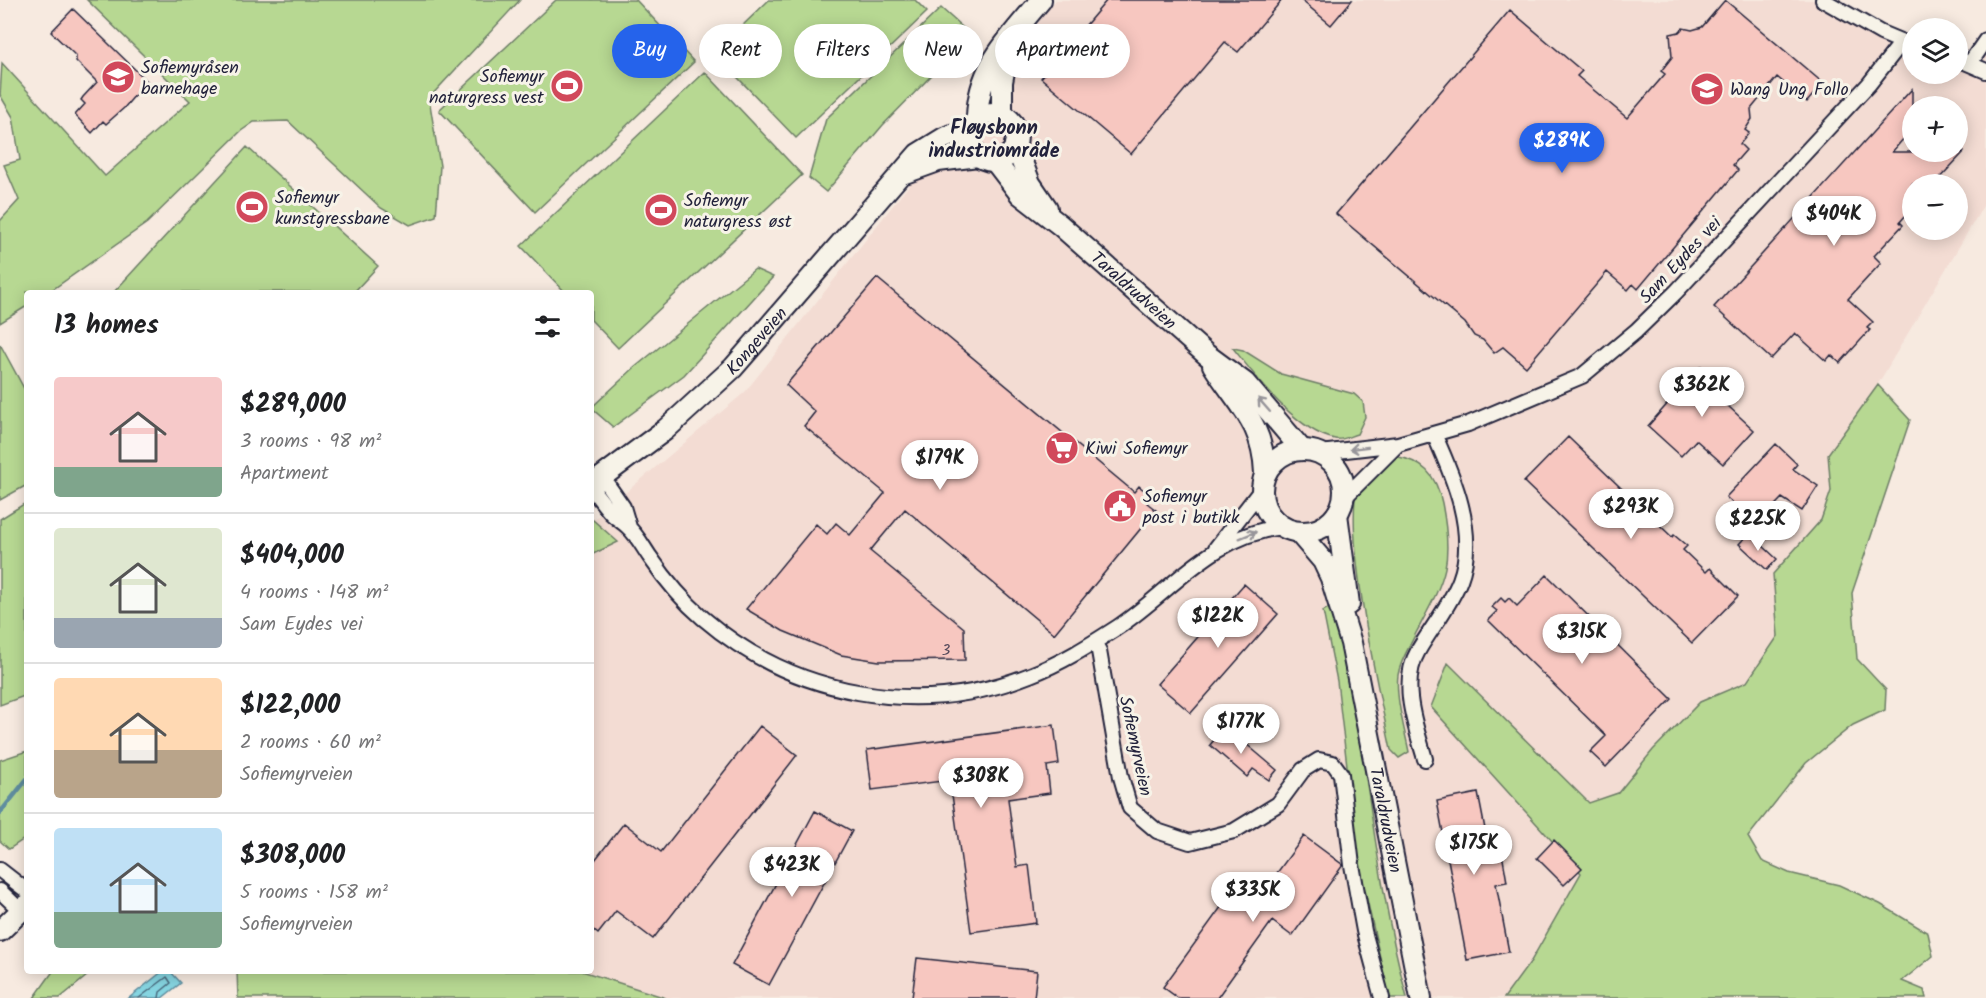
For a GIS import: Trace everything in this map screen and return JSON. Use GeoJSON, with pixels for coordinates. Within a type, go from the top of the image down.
{"type":"FeatureCollection","features":[{"type":"Feature","properties":{"kind":"main road"},"geometry":{"type":"LineString","coordinates":[[1021,24],[1041,0]]}},
{"type":"Feature","properties":{"kind":"main road"},"geometry":{"type":"LineString","coordinates":[[974,123],[989,113],[1002,115],[1014,127],[1015,144],[1007,156],[986,158],[970,144],[974,123],[983,79],[988,65],[995,56]]}},
{"type":"Feature","properties":{"kind":"main road"},"geometry":{"type":"LineString","coordinates":[[1002,115],[1003,78]]}},
{"type":"Feature","properties":{"kind":"main road","name":"Kongeveien"},"geometry":{"type":"LineString","coordinates":[[595,483],[665,430],[725,376],[918,154],[974,123]]}},
{"type":"Feature","properties":{"kind":"main road","name":"Taraldrudveien"},"geometry":{"type":"LineString","coordinates":[[1015,144],[1030,183],[1059,225]]}},
{"type":"Feature","properties":{"kind":"main road","name":"Kongeveien"},"geometry":{"type":"LineString","coordinates":[[902,174],[938,161],[986,158]]}},
{"type":"Feature","properties":{"kind":"main road","name":"Taraldrudveien"},"geometry":{"type":"LineString","coordinates":[[986,158],[1020,194],[1059,225],[1207,355],[1245,383],[1311,452]]}},
{"type":"Feature","properties":{"kind":"main road","name":"Taraldrudveien"},"geometry":{"type":"LineString","coordinates":[[1207,355],[1230,392],[1253,421],[1261,438],[1263,481]]}},
{"type":"Feature","properties":{"kind":"main road"},"geometry":{"type":"LineString","coordinates":[[1288,452],[1311,452],[1339,472],[1340,506],[1321,529],[1290,530],[1267,512],[1263,481],[1277,458],[1288,452]]}},
{"type":"Feature","properties":{"kind":"main road","name":"Taraldrudveien"},"geometry":{"type":"LineString","coordinates":[[1340,506],[1351,643]]}},
{"type":"Feature","properties":{"kind":"main road","name":"Taraldrudveien"},"geometry":{"type":"LineString","coordinates":[[1290,530],[1323,561],[1331,578],[1351,643],[1421,998]]}},
{"type":"Feature","properties":{"kind":"main road"},"geometry":{"type":"LineString","coordinates":[[0,931],[24,908]]}},
{"type":"Feature","properties":{"kind":"street"},"geometry":{"type":"LineString","coordinates":[[1823,0],[1902,41]]}},
{"type":"Feature","properties":{"kind":"street"},"geometry":{"type":"LineString","coordinates":[[1968,57],[1986,40]]}},
{"type":"Feature","properties":{"kind":"street","name":"Sam Eydes vei"},"geometry":{"type":"LineString","coordinates":[[1311,452],[1398,444],[1434,434],[1468,424],[1582,376],[1636,331],[1676,292],[1902,49]]}},
{"type":"Feature","properties":{"kind":"street"},"geometry":{"type":"LineString","coordinates":[[1968,63],[1986,71]]}},
{"type":"Feature","properties":{"kind":"street"},"geometry":{"type":"LineString","coordinates":[[1425,759],[1411,707],[1411,679],[1416,653],[1437,624],[1461,579],[1465,550],[1462,513],[1452,474],[1434,434]]}},
{"type":"Feature","properties":{"kind":"street","name":"Sam Eydes vei"},"geometry":{"type":"LineString","coordinates":[[1340,506],[1398,444]]}},
{"type":"Feature","properties":{"kind":"street"},"geometry":{"type":"LineString","coordinates":[[1216,548],[1263,481]]}},
{"type":"Feature","properties":{"kind":"street"},"geometry":{"type":"LineString","coordinates":[[595,483],[623,507],[629,527],[676,592],[715,628],[752,654],[822,684],[853,692],[923,699],[973,692],[1030,676],[1094,642],[1125,622],[1216,548],[1253,532],[1290,530]]}},
{"type":"Feature","properties":{"kind":"street","name":"Sofiemyrveien"},"geometry":{"type":"LineString","coordinates":[[1094,642],[1099,651],[1121,777],[1130,808],[1157,831],[1190,842],[1234,831],[1278,804],[1303,770],[1319,760],[1333,763],[1341,774],[1352,866],[1364,931],[1382,998]]}},
{"type":"Feature","properties":{"kind":"street"},"geometry":{"type":"LineString","coordinates":[[0,870],[24,889]]}},
{"type":"Feature","properties":{"kind":"street"},"geometry":{"type":"LineString","coordinates":[[0,891],[24,908]]}},
{"type":"Feature","properties":{"kind":"shaded area"},"geometry":{"type":"Polygon","coordinates":[[[1056,0],[1823,0],[1902,41],[1902,84],[1968,84],[1968,62],[1970,63],[1986,40],[1986,201],[1968,232],[1968,174],[1902,174],[1902,240],[1963,240],[1878,384],[1828,454],[1831,491],[1821,520],[1773,574],[1778,636],[1747,682],[1700,703],[1653,750],[1618,793],[1589,803],[1431,707],[1581,873],[1531,961],[1504,998],[666,998],[591,974],[594,974],[594,554],[617,542],[594,521],[745,392],[995,77],[1130,78],[1130,24],[1037,24],[1056,0]]]}},
{"type":"Feature","properties":{"kind":"green space"},"geometry":{"type":"Polygon","coordinates":[[[87,0],[520,0],[429,98],[440,166],[436,216],[410,225],[381,208],[288,121],[254,122],[241,131],[147,223],[52,290],[24,290],[24,308],[0,323],[0,221],[19,200],[4,165],[20,160],[13,117],[0,95],[2,63],[105,176],[190,101],[87,0]]]}},
{"type":"Feature","properties":{"kind":"green space","name":"Sofiemyr naturgress vest"},"geometry":{"type":"Polygon","coordinates":[[[556,0],[636,0],[658,24],[612,24],[612,78],[677,78],[535,212],[439,110],[556,0]]]}},
{"type":"Feature","properties":{"kind":"green space"},"geometry":{"type":"Polygon","coordinates":[[[769,0],[915,0],[927,12],[915,24],[903,24],[903,35],[891,47],[891,24],[794,24],[794,78],[858,78],[796,138],[738,78],[782,78],[782,24],[744,24],[769,0]]]}},
{"type":"Feature","properties":{"kind":"green space"},"geometry":{"type":"Polygon","coordinates":[[[941,8],[959,24],[924,24],[941,8]]]}},
{"type":"Feature","properties":{"kind":"green space"},"geometry":{"type":"Polygon","coordinates":[[[903,45],[903,78],[929,78],[883,125],[826,192],[809,178],[826,119],[868,78],[891,78],[891,56],[903,45]]]}},
{"type":"Feature","properties":{"kind":"green space","name":"Sofiemyr naturgress vest"},"geometry":{"type":"Polygon","coordinates":[[[687,55],[694,62],[687,69],[687,55]]]}},
{"type":"Feature","properties":{"kind":"green space","name":"Sofiemyr naturgress øst"},"geometry":{"type":"Polygon","coordinates":[[[699,78],[711,78],[802,175],[618,348],[594,323],[594,290],[563,290],[521,246],[699,78]]]}},
{"type":"Feature","properties":{"kind":"green space","name":"Sofiemyr kunstgressbane"},"geometry":{"type":"Polygon","coordinates":[[[247,147],[378,266],[356,290],[116,290],[247,147]]]}},
{"type":"Feature","properties":{"kind":"green space"},"geometry":{"type":"Polygon","coordinates":[[[755,269],[773,277],[684,375],[613,427],[594,411],[594,405],[634,368],[755,269]]]}},
{"type":"Feature","properties":{"kind":"green space"},"geometry":{"type":"Polygon","coordinates":[[[0,344],[24,388],[24,487],[0,500],[0,344]]]}},
{"type":"Feature","properties":{"kind":"green space"},"geometry":{"type":"Polygon","coordinates":[[[1233,348],[1243,350],[1281,374],[1354,394],[1363,402],[1365,417],[1357,434],[1337,439],[1320,434],[1306,426],[1278,402],[1233,348]]]}},
{"type":"Feature","properties":{"kind":"green space"},"geometry":{"type":"Polygon","coordinates":[[[1878,385],[1910,420],[1852,593],[1857,659],[1886,690],[1885,710],[1853,725],[1806,763],[1748,837],[1762,861],[1789,873],[1839,885],[1880,904],[1928,933],[1933,956],[1902,981],[1924,990],[1926,998],[1504,998],[1531,961],[1581,873],[1431,707],[1448,663],[1589,803],[1618,793],[1653,750],[1700,702],[1747,682],[1778,636],[1773,574],[1821,520],[1831,491],[1828,454],[1878,385]]]}},
{"type":"Feature","properties":{"kind":"green space"},"geometry":{"type":"Polygon","coordinates":[[[1394,456],[1413,461],[1427,470],[1432,477],[1442,503],[1447,542],[1447,557],[1440,584],[1399,670],[1397,684],[1399,703],[1409,752],[1399,758],[1391,750],[1371,651],[1357,564],[1354,525],[1356,495],[1363,476],[1394,456]]]}},
{"type":"Feature","properties":{"kind":"green space"},"geometry":{"type":"Polygon","coordinates":[[[24,504],[24,696],[0,705],[0,519],[24,504]]]}},
{"type":"Feature","properties":{"kind":"green space"},"geometry":{"type":"Polygon","coordinates":[[[594,521],[618,542],[594,554],[594,521]]]}},
{"type":"Feature","properties":{"kind":"green space"},"geometry":{"type":"Polygon","coordinates":[[[1330,607],[1349,674],[1384,895],[1407,998],[1389,998],[1358,859],[1337,681],[1323,611],[1330,607]]]}},
{"type":"Feature","properties":{"kind":"green space"},"geometry":{"type":"Polygon","coordinates":[[[24,752],[24,839],[9,849],[0,841],[0,760],[24,752]]]}},
{"type":"Feature","properties":{"kind":"green space"},"geometry":{"type":"Polygon","coordinates":[[[51,974],[89,974],[60,998],[34,998],[51,974]]]}},
{"type":"Feature","properties":{"kind":"green space"},"geometry":{"type":"Polygon","coordinates":[[[237,974],[591,974],[666,998],[238,998],[237,974]]]}},
{"type":"Feature","properties":{"kind":"water"},"geometry":{"type":"Polygon","coordinates":[[[159,974],[173,974],[181,983],[162,998],[129,998],[159,974]]]}},
{"type":"Feature","properties":{"kind":"building"},"geometry":{"type":"Polygon","coordinates":[[[1107,0],[1282,0],[1238,52],[1225,42],[1131,154],[1041,78],[1130,78],[1130,24],[1087,24],[1107,0]]]}},
{"type":"Feature","properties":{"kind":"building"},"geometry":{"type":"Polygon","coordinates":[[[1301,0],[1352,0],[1331,25],[1301,0]]]}},
{"type":"Feature","properties":{"kind":"building"},"geometry":{"type":"Polygon","coordinates":[[[1725,0],[1823,83],[1807,102],[1777,77],[1751,109],[1752,119],[1745,130],[1749,133],[1740,144],[1746,150],[1733,165],[1738,170],[1638,289],[1633,284],[1628,290],[1607,272],[1526,367],[1503,347],[1494,353],[1483,340],[1474,336],[1465,323],[1336,214],[1510,10],[1582,71],[1577,76],[1627,118],[1665,74],[1661,71],[1672,57],[1670,34],[1679,32],[1683,28],[1692,30],[1702,27],[1725,0]]]}},
{"type":"Feature","properties":{"kind":"building","name":"Sofiemyråsen barnehage"},"geometry":{"type":"Polygon","coordinates":[[[73,9],[147,81],[124,108],[106,124],[103,121],[92,133],[75,115],[85,104],[81,100],[83,97],[97,82],[76,61],[76,56],[51,32],[73,9]]]}},
{"type":"Feature","properties":{"kind":"building"},"geometry":{"type":"Polygon","coordinates":[[[1902,100],[1902,140],[1892,152],[1902,152],[1902,162],[1955,162],[1943,174],[1902,174],[1902,220],[1900,222],[1902,226],[1874,256],[1881,263],[1848,299],[1873,322],[1867,328],[1870,330],[1840,363],[1831,355],[1826,361],[1795,333],[1771,359],[1714,307],[1902,100]]]}},
{"type":"Feature","properties":{"kind":"building"},"geometry":{"type":"Polygon","coordinates":[[[877,278],[1134,492],[1139,486],[1152,497],[1147,503],[1156,510],[1054,634],[905,509],[870,551],[964,628],[965,660],[879,661],[841,655],[783,631],[746,609],[816,524],[827,534],[836,523],[850,535],[885,493],[804,426],[815,412],[786,385],[877,278]]]}},
{"type":"Feature","properties":{"kind":"building"},"geometry":{"type":"Polygon","coordinates":[[[1701,366],[1735,395],[1727,405],[1754,430],[1723,464],[1696,440],[1681,456],[1648,426],[1701,366]]]}},
{"type":"Feature","properties":{"kind":"building"},"geometry":{"type":"Polygon","coordinates":[[[1568,437],[1672,537],[1674,535],[1687,546],[1683,550],[1706,572],[1710,568],[1738,596],[1692,643],[1524,482],[1568,437]]]}},
{"type":"Feature","properties":{"kind":"building"},"geometry":{"type":"Polygon","coordinates":[[[1776,444],[1797,464],[1793,469],[1818,486],[1802,511],[1782,498],[1756,525],[1726,497],[1776,444]]]}},
{"type":"Feature","properties":{"kind":"building"},"geometry":{"type":"Polygon","coordinates":[[[1749,533],[1777,559],[1767,570],[1739,544],[1749,533]]]}},
{"type":"Feature","properties":{"kind":"building"},"geometry":{"type":"Polygon","coordinates":[[[1547,575],[1672,699],[1606,767],[1590,752],[1606,736],[1488,620],[1497,611],[1492,607],[1501,598],[1505,602],[1509,598],[1517,606],[1547,575]]]}},
{"type":"Feature","properties":{"kind":"building"},"geometry":{"type":"Polygon","coordinates":[[[1244,584],[1278,614],[1191,713],[1157,684],[1244,584]]]}},
{"type":"Feature","properties":{"kind":"building"},"geometry":{"type":"Polygon","coordinates":[[[1054,725],[1059,764],[1047,766],[1050,793],[1008,799],[1017,867],[1029,865],[1036,923],[971,932],[950,780],[872,790],[867,750],[1054,725]]]}},
{"type":"Feature","properties":{"kind":"building"},"geometry":{"type":"Polygon","coordinates":[[[760,726],[797,755],[653,939],[616,911],[598,934],[594,931],[594,861],[624,823],[661,852],[760,726]]]}},
{"type":"Feature","properties":{"kind":"building"},"geometry":{"type":"Polygon","coordinates":[[[1225,726],[1277,770],[1269,780],[1253,769],[1247,777],[1210,745],[1225,726]]]}},
{"type":"Feature","properties":{"kind":"building"},"geometry":{"type":"Polygon","coordinates":[[[1478,793],[1490,855],[1502,853],[1507,882],[1496,884],[1509,952],[1467,960],[1437,801],[1478,793]]]}},
{"type":"Feature","properties":{"kind":"building"},"geometry":{"type":"Polygon","coordinates":[[[815,811],[852,831],[769,985],[732,965],[815,811]]]}},
{"type":"Feature","properties":{"kind":"building"},"geometry":{"type":"Polygon","coordinates":[[[1304,836],[1343,865],[1292,936],[1272,921],[1217,998],[1178,998],[1163,987],[1232,892],[1252,907],[1304,836]]]}},
{"type":"Feature","properties":{"kind":"building"},"geometry":{"type":"Polygon","coordinates":[[[1554,840],[1582,868],[1564,885],[1537,858],[1554,840]]]}},
{"type":"Feature","properties":{"kind":"building"},"geometry":{"type":"Polygon","coordinates":[[[917,958],[1037,971],[1034,998],[912,998],[917,958]]]}},
{"type":"Feature","properties":{"kind":"waterway"},"geometry":{"type":"LineString","coordinates":[[0,813],[24,783]]}},
{"type":"Feature","properties":{"kind":"place","name":"Sofiemyråsen barnehage"},"geometry":{"type":"Point","coordinates":[118,77]}},
{"type":"Feature","properties":{"kind":"place","name":"Sofiemyr naturgress vest"},"geometry":{"type":"Point","coordinates":[567,86]}},
{"type":"Feature","properties":{"kind":"place","name":"Wang Ung Follo"},"geometry":{"type":"Point","coordinates":[1707,89]}},
{"type":"Feature","properties":{"kind":"place","name":"Sofiemyr kunstgressbane"},"geometry":{"type":"Point","coordinates":[252,207]}},
{"type":"Feature","properties":{"kind":"place","name":"Sofiemyr naturgress øst"},"geometry":{"type":"Point","coordinates":[661,210]}},
{"type":"Feature","properties":{"kind":"place","name":"Kiwi Sofiemyr"},"geometry":{"type":"Point","coordinates":[1062,448]}},
{"type":"Feature","properties":{"kind":"place","name":"Sofiemyr post i butikk"},"geometry":{"type":"Point","coordinates":[1120,506]}},
{"type":"Feature","properties":{"kind":"district","name":"Fløysbonn industriområde"},"geometry":{"type":"Point","coordinates":[994,138]}}]}
